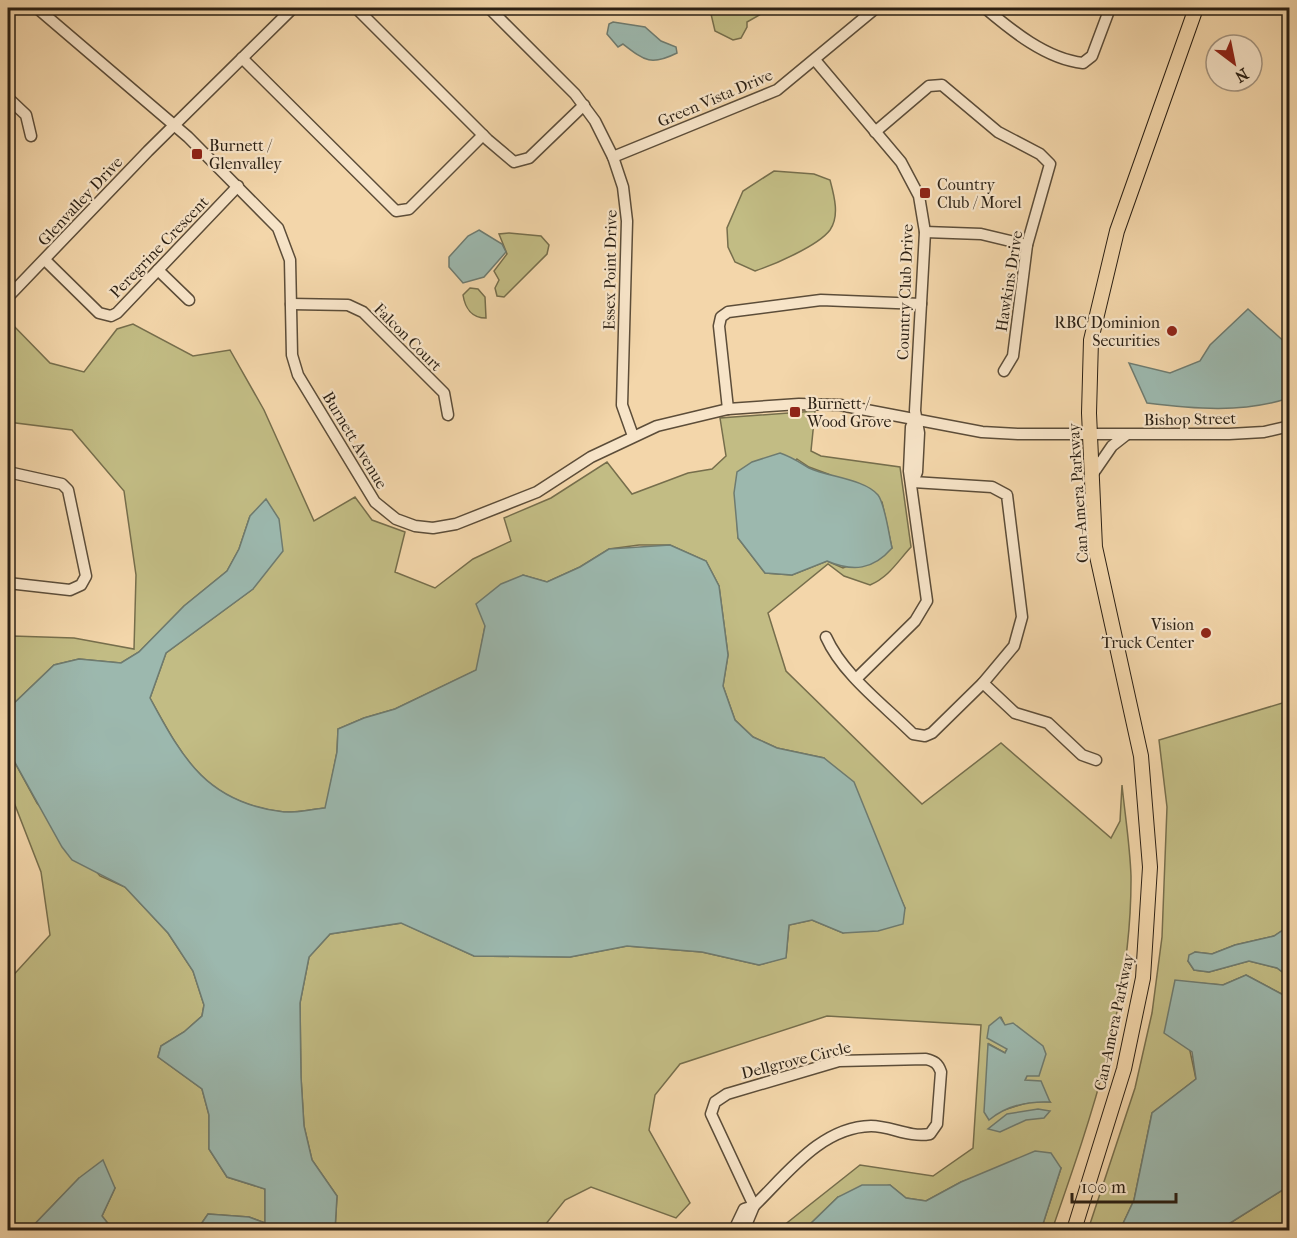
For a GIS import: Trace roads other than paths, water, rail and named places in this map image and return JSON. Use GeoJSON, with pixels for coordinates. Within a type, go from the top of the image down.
{"type":"FeatureCollection","features":[{"type":"Feature","properties":{"kind":"main road","name":"Can-Amera Parkway"},"geometry":{"type":"LineString","coordinates":[[1074,1230],[1127,1058],[1143,978],[1150,867],[1141,756],[1095,547],[1090,433],[1091,340],[1117,231],[1196,8]]}},
{"type":"Feature","properties":{"kind":"street","name":"Burnett Avenue"},"geometry":{"type":"LineString","coordinates":[[37,8],[174,126],[271,219],[283,236],[291,260],[292,355],[298,375],[368,494],[385,512],[405,522],[433,528],[496,509],[551,485],[591,457],[633,436],[675,420],[728,409],[821,404],[982,432],[1090,433]]}},
{"type":"Feature","properties":{"kind":"street","name":"Glenvalley Drive"},"geometry":{"type":"LineString","coordinates":[[8,297],[174,126],[293,8]]}},
{"type":"Feature","properties":{"kind":"street"},"geometry":{"type":"LineString","coordinates":[[356,8],[508,159],[525,161],[585,105]]}},
{"type":"Feature","properties":{"kind":"street","name":"Essex Point Drive"},"geometry":{"type":"LineString","coordinates":[[489,8],[585,105],[614,157],[626,205],[622,405],[633,436]]}},
{"type":"Feature","properties":{"kind":"street","name":"Green Vista Drive"},"geometry":{"type":"LineString","coordinates":[[614,157],[766,96],[815,60],[876,8]]}},
{"type":"Feature","properties":{"kind":"street"},"geometry":{"type":"LineString","coordinates":[[985,8],[1017,35],[1034,45],[1083,63],[1092,56],[1110,8]]}},
{"type":"Feature","properties":{"kind":"street"},"geometry":{"type":"LineString","coordinates":[[242,58],[396,210],[409,209],[483,135]]}},
{"type":"Feature","properties":{"kind":"street","name":"Country Club Drive"},"geometry":{"type":"LineString","coordinates":[[815,60],[912,178],[920,196],[925,232],[915,419],[919,433],[917,472],[912,482],[927,601],[915,621],[857,678]]}},
{"type":"Feature","properties":{"kind":"street","name":"Hawkins Drive"},"geometry":{"type":"LineString","coordinates":[[875,132],[929,86],[936,84],[948,89],[998,132],[1046,159],[1050,171],[1028,245],[1013,356],[1004,371]]}},
{"type":"Feature","properties":{"kind":"street"},"geometry":{"type":"LineString","coordinates":[[8,98],[26,115],[31,136]]}},
{"type":"Feature","properties":{"kind":"street","name":"Peregrine Crescent"},"geometry":{"type":"LineString","coordinates":[[45,260],[104,316],[117,313],[238,186]]}},
{"type":"Feature","properties":{"kind":"street"},"geometry":{"type":"LineString","coordinates":[[925,232],[981,234],[1028,245]]}},
{"type":"Feature","properties":{"kind":"street"},"geometry":{"type":"LineString","coordinates":[[158,270],[189,300]]}},
{"type":"Feature","properties":{"kind":"street"},"geometry":{"type":"LineString","coordinates":[[728,409],[719,326],[724,315],[734,311],[821,300],[921,304]]}},
{"type":"Feature","properties":{"kind":"street","name":"Falcon Court"},"geometry":{"type":"LineString","coordinates":[[291,304],[348,305],[363,312],[444,393],[448,415]]}},
{"type":"Feature","properties":{"kind":"street","name":"Bishop Street"},"geometry":{"type":"LineString","coordinates":[[1090,433],[1230,434],[1264,432],[1290,426]]}},
{"type":"Feature","properties":{"kind":"street"},"geometry":{"type":"LineString","coordinates":[[1092,474],[1112,446],[1127,434]]}},
{"type":"Feature","properties":{"kind":"street"},"geometry":{"type":"LineString","coordinates":[[8,472],[62,484],[68,490],[86,576],[81,585],[70,590],[8,583]]}},
{"type":"Feature","properties":{"kind":"street"},"geometry":{"type":"LineString","coordinates":[[826,637],[832,651],[913,734],[925,736],[983,683],[1014,646],[1021,628],[1021,597],[1010,502],[1007,495],[998,488],[912,482]]}},
{"type":"Feature","properties":{"kind":"street"},"geometry":{"type":"LineString","coordinates":[[983,683],[1015,713],[1048,723],[1082,754],[1096,760]]}},
{"type":"Feature","properties":{"kind":"street","name":"Dellgrove Circle"},"geometry":{"type":"LineString","coordinates":[[744,1230],[754,1206],[806,1155],[844,1130],[872,1126],[906,1134],[930,1134],[937,1124],[941,1072],[939,1066],[934,1061],[926,1059],[839,1061],[727,1094],[715,1102],[711,1114],[754,1206]]}},
{"type":"Feature","properties":{"kind":"street","name":"Dellgrove Circle"},"geometry":{"type":"LineString","coordinates":[[734,1230],[744,1209],[754,1206]]}},
{"type":"Feature","properties":{"kind":"water"},"geometry":{"type":"Polygon","coordinates":[[[613,22],[645,27],[661,41],[676,47],[677,53],[661,59],[648,60],[623,44],[618,47],[607,34],[609,24],[613,22]]]}},
{"type":"Feature","properties":{"kind":"water"},"geometry":{"type":"Polygon","coordinates":[[[479,230],[502,244],[506,252],[484,277],[463,283],[449,267],[449,257],[468,236],[479,230]]]}},
{"type":"Feature","properties":{"kind":"water"},"geometry":{"type":"Polygon","coordinates":[[[1248,309],[1289,346],[1289,398],[1237,408],[1183,407],[1147,403],[1129,363],[1170,373],[1200,361],[1210,345],[1248,309]]]}},
{"type":"Feature","properties":{"kind":"water"},"geometry":{"type":"Polygon","coordinates":[[[780,453],[809,468],[864,485],[878,495],[887,520],[892,548],[877,561],[862,567],[845,567],[827,561],[792,575],[765,573],[738,538],[734,493],[737,472],[752,462],[780,453]]]}},
{"type":"Feature","properties":{"kind":"water"},"geometry":{"type":"Polygon","coordinates":[[[266,499],[279,519],[283,551],[253,589],[166,653],[150,698],[187,759],[217,788],[236,799],[258,807],[284,812],[325,808],[337,752],[338,729],[395,709],[476,670],[485,626],[476,604],[501,584],[523,575],[547,582],[580,567],[609,549],[670,545],[706,561],[719,586],[728,655],[723,686],[735,720],[753,737],[777,748],[824,758],[854,782],[905,908],[903,924],[878,931],[843,933],[812,920],[789,925],[786,958],[759,965],[702,952],[627,946],[570,957],[474,956],[401,923],[330,934],[309,957],[300,1003],[301,1077],[304,1126],[312,1160],[337,1196],[335,1230],[197,1230],[208,1214],[249,1217],[265,1223],[265,1189],[227,1177],[209,1149],[209,1115],[202,1089],[158,1057],[161,1046],[184,1032],[202,1016],[204,1005],[193,971],[168,933],[125,887],[72,860],[62,847],[8,750],[8,709],[54,665],[79,659],[121,663],[139,652],[184,606],[227,571],[239,549],[250,516],[266,499]]]}},
{"type":"Feature","properties":{"kind":"water"},"geometry":{"type":"Polygon","coordinates":[[[1289,926],[1289,977],[1277,968],[1249,961],[1209,972],[1194,970],[1188,961],[1189,955],[1195,952],[1212,954],[1235,945],[1274,936],[1289,926]]]}},
{"type":"Feature","properties":{"kind":"water"},"geometry":{"type":"Polygon","coordinates":[[[1246,975],[1289,998],[1289,1186],[1219,1230],[1120,1230],[1134,1200],[1152,1113],[1196,1079],[1192,1052],[1164,1033],[1175,980],[1223,985],[1246,975]]]}},
{"type":"Feature","properties":{"kind":"water"},"geometry":{"type":"Polygon","coordinates":[[[1000,1017],[1005,1025],[1013,1023],[1043,1046],[1046,1054],[1039,1076],[1027,1076],[1025,1080],[1041,1081],[1050,1102],[1018,1105],[989,1120],[984,1112],[988,1044],[1005,1053],[1007,1049],[987,1038],[989,1026],[1000,1017]]]}},
{"type":"Feature","properties":{"kind":"water"},"geometry":{"type":"Polygon","coordinates":[[[1038,1109],[1050,1111],[1044,1118],[1026,1120],[1000,1132],[988,1129],[1007,1114],[1038,1109]]]}},
{"type":"Feature","properties":{"kind":"water"},"geometry":{"type":"Polygon","coordinates":[[[1035,1151],[1051,1153],[1061,1168],[1041,1230],[804,1230],[838,1197],[862,1185],[890,1185],[906,1198],[926,1201],[961,1182],[1035,1151]]]}},
{"type":"Feature","properties":{"kind":"water"},"geometry":{"type":"Polygon","coordinates":[[[103,1160],[115,1188],[102,1216],[113,1230],[29,1230],[79,1178],[103,1160]]]}},
{"type":"Feature","properties":{"kind":"place","name":"Burnett / Glenvalley"},"geometry":{"type":"Point","coordinates":[197,154]}},
{"type":"Feature","properties":{"kind":"place","name":"Country Club / Morel"},"geometry":{"type":"Point","coordinates":[925,193]}},
{"type":"Feature","properties":{"kind":"place","name":"RBC Dominion Securities"},"geometry":{"type":"Point","coordinates":[1172,331]}},
{"type":"Feature","properties":{"kind":"place","name":"Burnett / Wood Grove"},"geometry":{"type":"Point","coordinates":[795,412]}},
{"type":"Feature","properties":{"kind":"place","name":"Vision Truck Center"},"geometry":{"type":"Point","coordinates":[1206,633]}}]}
